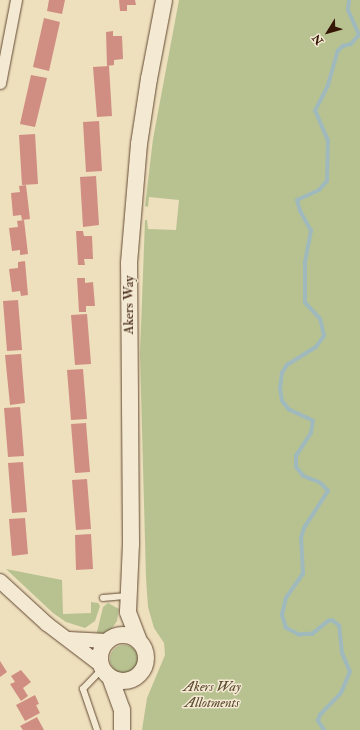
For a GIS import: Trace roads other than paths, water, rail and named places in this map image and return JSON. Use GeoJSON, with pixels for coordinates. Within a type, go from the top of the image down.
{"type":"FeatureCollection","features":[{"type":"Feature","properties":{"kind":"main road","name":"Akers Way"},"geometry":{"type":"LineString","coordinates":[[139,641],[129,604],[129,263],[139,144],[148,79],[164,0]]}},
{"type":"Feature","properties":{"kind":"main road","name":"Akers Way"},"geometry":{"type":"LineString","coordinates":[[111,638],[129,604]]}},
{"type":"Feature","properties":{"kind":"main road"},"geometry":{"type":"LineString","coordinates":[[122,710],[138,676],[146,663],[144,647],[139,641],[126,635],[111,638],[101,650],[104,670],[122,710],[122,730]]}},
{"type":"Feature","properties":{"kind":"main road"},"geometry":{"type":"LineString","coordinates":[[104,670],[124,681],[138,676]]}},
{"type":"Feature","properties":{"kind":"street"},"geometry":{"type":"LineString","coordinates":[[0,83],[4,30],[16,0]]}},
{"type":"Feature","properties":{"kind":"street"},"geometry":{"type":"LineString","coordinates":[[0,581],[47,624],[68,639],[104,670]]}},
{"type":"Feature","properties":{"kind":"street"},"geometry":{"type":"LineString","coordinates":[[68,639],[111,638]]}},
{"type":"Feature","properties":{"kind":"lane"},"geometry":{"type":"LineString","coordinates":[[103,598],[129,604]]}},
{"type":"Feature","properties":{"kind":"lane"},"geometry":{"type":"LineString","coordinates":[[97,730],[83,689],[104,670]]}},
{"type":"Feature","properties":{"kind":"waterway"},"geometry":{"type":"LineString","coordinates":[[324,730],[318,721],[320,715],[341,693],[350,672],[342,653],[339,626],[333,621],[329,621],[313,634],[299,635],[286,628],[282,615],[286,598],[303,574],[301,538],[304,528],[328,491],[320,483],[303,476],[296,467],[296,456],[311,433],[313,421],[289,410],[282,401],[280,389],[282,373],[287,365],[316,347],[324,336],[320,319],[305,303],[305,262],[311,231],[300,211],[297,200],[319,190],[327,181],[328,141],[315,111],[328,85],[338,51],[343,46],[351,44],[359,35],[348,10],[349,0]]}},
{"type":"Feature","properties":{"kind":"park label","name":"Akers Way Allotments"},"geometry":{"type":"Point","coordinates":[212,696]}}]}
